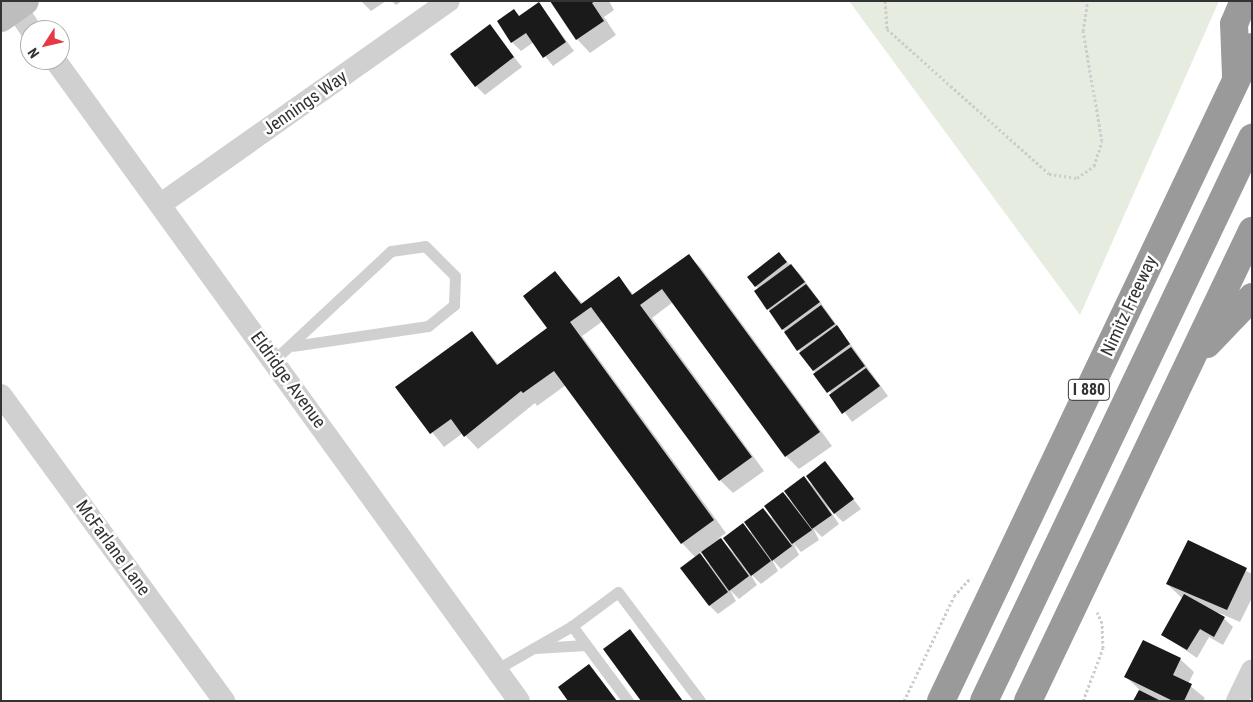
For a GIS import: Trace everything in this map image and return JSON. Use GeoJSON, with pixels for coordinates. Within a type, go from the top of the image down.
{"type":"FeatureCollection","features":[{"type":"Feature","properties":{"kind":"highway"},"geometry":{"type":"LineString","coordinates":[[1236,79],[1234,24],[1244,1]]}},
{"type":"Feature","properties":{"kind":"highway","name":"Nimitz Freeway"},"geometry":{"type":"LineString","coordinates":[[942,701],[1252,48]]}},
{"type":"Feature","properties":{"kind":"highway","name":"I 880"},"geometry":{"type":"LineString","coordinates":[[984,701],[1252,138]]}},
{"type":"Feature","properties":{"kind":"highway"},"geometry":{"type":"LineString","coordinates":[[1028,701],[1252,231]]}},
{"type":"Feature","properties":{"kind":"highway"},"geometry":{"type":"LineString","coordinates":[[1188,364],[1252,297]]}},
{"type":"Feature","properties":{"kind":"street","name":"Jennings Way"},"geometry":{"type":"LineString","coordinates":[[161,204],[449,1]]}},
{"type":"Feature","properties":{"kind":"street"},"geometry":{"type":"LineString","coordinates":[[14,9],[23,20]]}},
{"type":"Feature","properties":{"kind":"street","name":"Eldridge Avenue"},"geometry":{"type":"LineString","coordinates":[[62,70],[519,701]]}},
{"type":"Feature","properties":{"kind":"street","name":"McFarlane Lane"},"geometry":{"type":"LineString","coordinates":[[1,395],[224,701]]}},
{"type":"Feature","properties":{"kind":"street"},"geometry":{"type":"LineString","coordinates":[[1238,701],[1252,670]]}},
{"type":"Feature","properties":{"kind":"lane"},"geometry":{"type":"LineString","coordinates":[[274,360],[293,346],[391,251],[425,246],[455,276],[454,306],[428,326],[293,346]]}},
{"type":"Feature","properties":{"kind":"lane"},"geometry":{"type":"LineString","coordinates":[[496,669],[528,648],[572,626],[618,592],[700,701]]}},
{"type":"Feature","properties":{"kind":"lane"},"geometry":{"type":"LineString","coordinates":[[572,626],[628,701]]}},
{"type":"Feature","properties":{"kind":"lane"},"geometry":{"type":"LineString","coordinates":[[528,648],[586,645]]}},
{"type":"Feature","properties":{"kind":"path"},"geometry":{"type":"LineString","coordinates":[[886,1],[887,29],[1049,174],[1077,178],[1094,166],[1102,141],[1083,31],[1088,1]]}},
{"type":"Feature","properties":{"kind":"shaded area"},"geometry":{"type":"Polygon","coordinates":[[[849,1],[1219,1],[1080,315],[849,1]]]}},
{"type":"Feature","properties":{"kind":"building"},"geometry":{"type":"Polygon","coordinates":[[[550,1],[595,1],[592,3],[604,21],[576,40],[550,1]]]}},
{"type":"Feature","properties":{"kind":"building"},"geometry":{"type":"Polygon","coordinates":[[[539,2],[566,42],[543,58],[526,33],[511,43],[497,21],[514,9],[519,16],[539,2]]]}},
{"type":"Feature","properties":{"kind":"building"},"geometry":{"type":"Polygon","coordinates":[[[490,24],[514,57],[475,87],[450,54],[490,24]]]}},
{"type":"Feature","properties":{"kind":"building"},"geometry":{"type":"Polygon","coordinates":[[[779,252],[787,262],[755,287],[747,277],[779,252]]]}},
{"type":"Feature","properties":{"kind":"building"},"geometry":{"type":"Polygon","coordinates":[[[689,254],[820,432],[785,457],[662,289],[640,305],[752,457],[719,481],[591,307],[570,322],[714,520],[681,544],[554,371],[523,393],[521,391],[464,437],[451,419],[430,434],[395,387],[472,331],[497,365],[547,328],[523,296],[555,271],[581,304],[619,276],[632,295],[689,254]]]}},
{"type":"Feature","properties":{"kind":"building"},"geometry":{"type":"Polygon","coordinates":[[[791,264],[805,282],[767,310],[754,291],[791,264]]]}},
{"type":"Feature","properties":{"kind":"building"},"geometry":{"type":"Polygon","coordinates":[[[806,284],[820,302],[782,330],[769,311],[806,284]]]}},
{"type":"Feature","properties":{"kind":"building"},"geometry":{"type":"Polygon","coordinates":[[[821,305],[835,324],[797,351],[784,332],[821,305]]]}},
{"type":"Feature","properties":{"kind":"building"},"geometry":{"type":"Polygon","coordinates":[[[837,325],[850,344],[813,371],[799,353],[837,325]]]}},
{"type":"Feature","properties":{"kind":"building"},"geometry":{"type":"Polygon","coordinates":[[[851,347],[865,366],[827,393],[813,374],[851,347]]]}},
{"type":"Feature","properties":{"kind":"building"},"geometry":{"type":"Polygon","coordinates":[[[866,368],[880,386],[842,414],[829,395],[866,368]]]}},
{"type":"Feature","properties":{"kind":"building"},"geometry":{"type":"Polygon","coordinates":[[[825,461],[854,499],[834,514],[806,476],[825,461]]]}},
{"type":"Feature","properties":{"kind":"building"},"geometry":{"type":"Polygon","coordinates":[[[804,476],[832,515],[812,529],[784,491],[804,476]]]}},
{"type":"Feature","properties":{"kind":"building"},"geometry":{"type":"Polygon","coordinates":[[[783,492],[812,530],[792,544],[764,506],[783,492]]]}},
{"type":"Feature","properties":{"kind":"building"},"geometry":{"type":"Polygon","coordinates":[[[763,508],[792,546],[772,561],[744,522],[763,508]]]}},
{"type":"Feature","properties":{"kind":"building"},"geometry":{"type":"Polygon","coordinates":[[[743,523],[771,561],[751,576],[723,538],[743,523]]]}},
{"type":"Feature","properties":{"kind":"building"},"geometry":{"type":"Polygon","coordinates":[[[721,538],[749,576],[729,591],[701,552],[721,538]]]}},
{"type":"Feature","properties":{"kind":"building"},"geometry":{"type":"Polygon","coordinates":[[[1188,540],[1247,568],[1227,610],[1166,584],[1188,540]]]}},
{"type":"Feature","properties":{"kind":"building"},"geometry":{"type":"Polygon","coordinates":[[[700,553],[728,592],[709,606],[680,568],[700,553]]]}},
{"type":"Feature","properties":{"kind":"building"},"geometry":{"type":"Polygon","coordinates":[[[1184,594],[1225,617],[1214,637],[1200,629],[1187,650],[1161,635],[1184,594]]]}},
{"type":"Feature","properties":{"kind":"building"},"geometry":{"type":"Polygon","coordinates":[[[630,629],[683,701],[641,701],[603,649],[630,629]]]}},
{"type":"Feature","properties":{"kind":"building"},"geometry":{"type":"Polygon","coordinates":[[[1143,640],[1181,658],[1173,675],[1192,684],[1184,701],[1173,701],[1124,677],[1143,640]]]}},
{"type":"Feature","properties":{"kind":"building"},"geometry":{"type":"Polygon","coordinates":[[[589,664],[617,701],[568,701],[558,687],[589,664]]]}},
{"type":"Feature","properties":{"kind":"building"},"geometry":{"type":"Polygon","coordinates":[[[1139,690],[1161,701],[1133,701],[1139,690]]]}}]}
